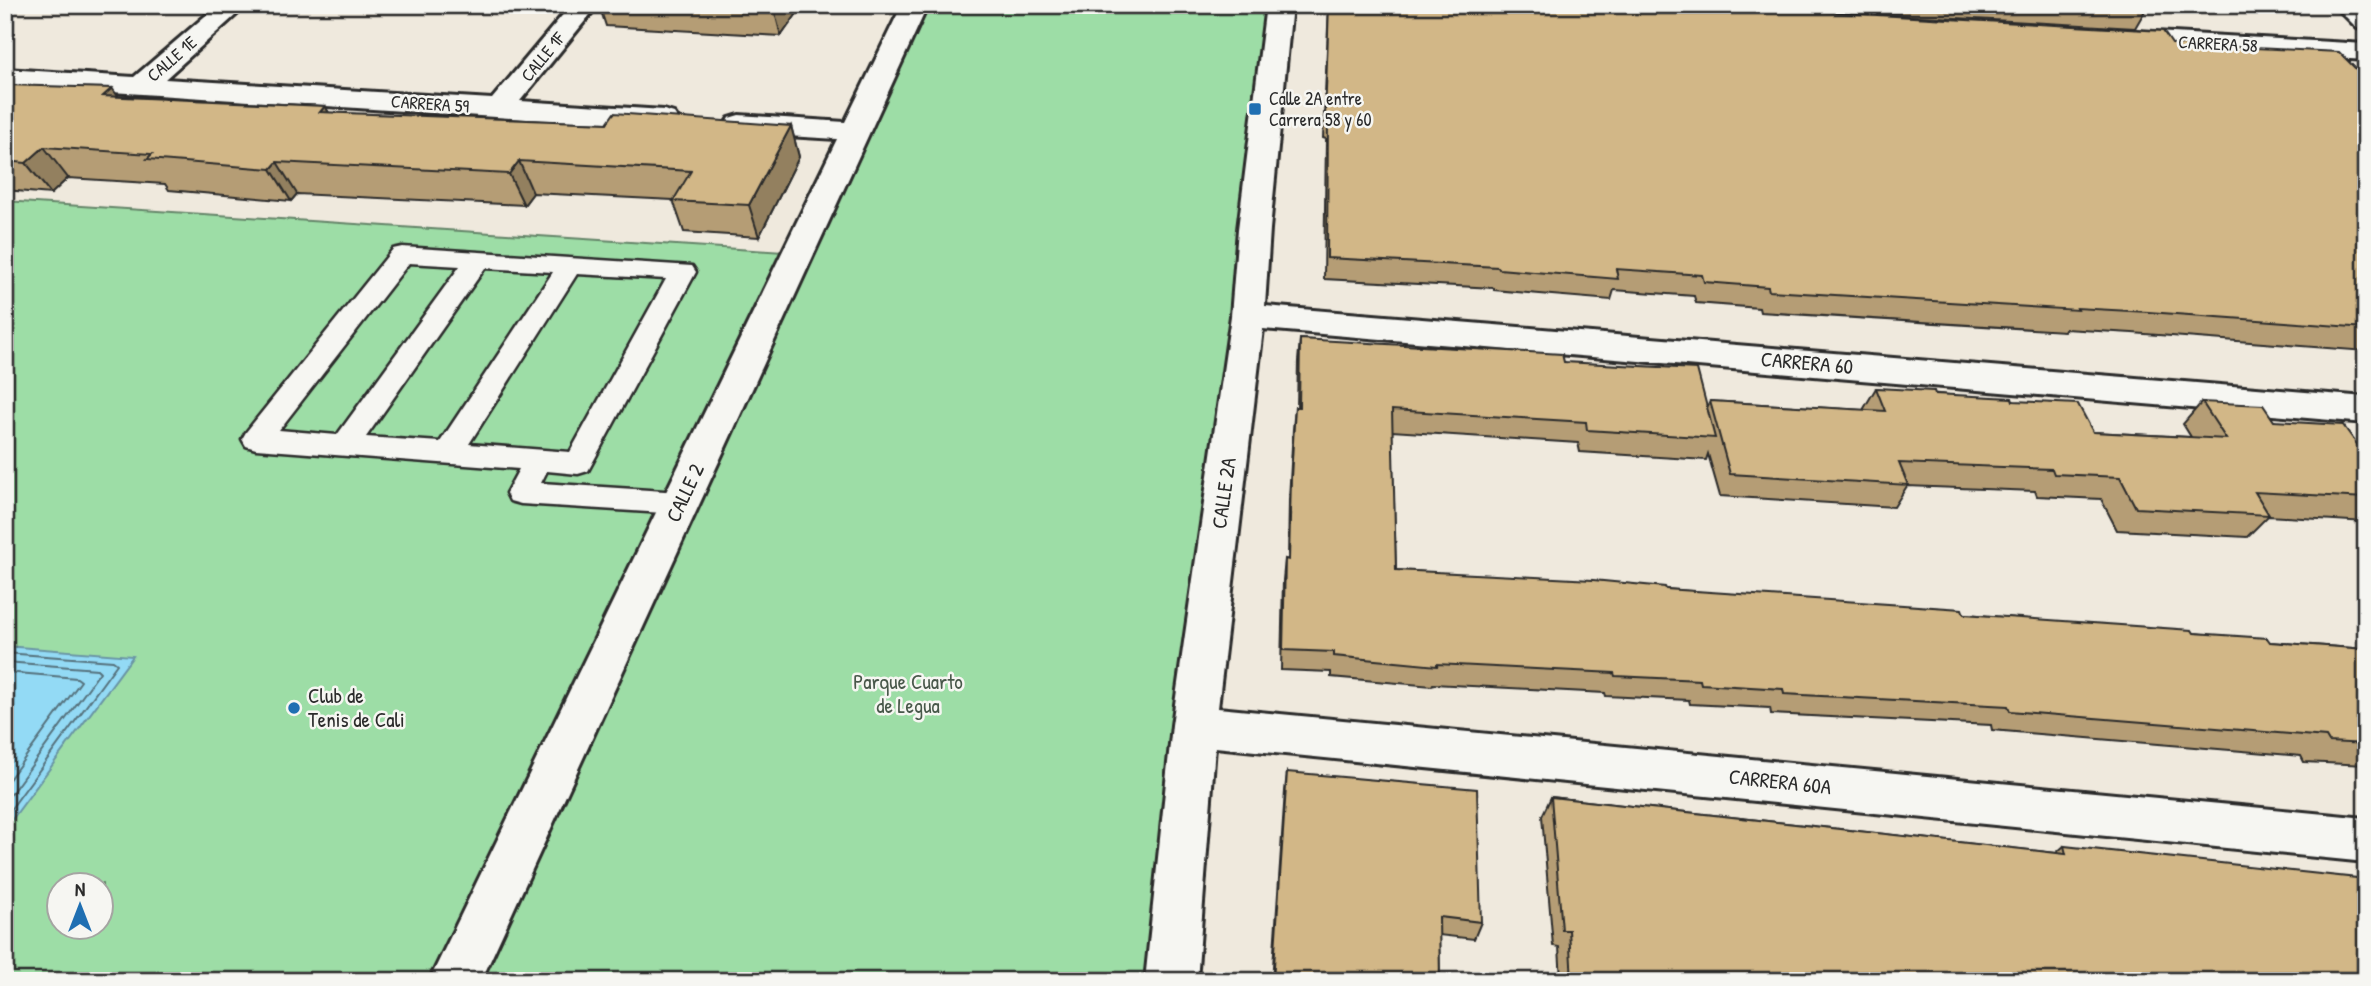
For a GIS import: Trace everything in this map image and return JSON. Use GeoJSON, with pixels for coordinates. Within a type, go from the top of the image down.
{"type":"FeatureCollection","features":[{"type":"Feature","properties":{"kind":"street","name":"CALLE 1E"},"geometry":{"type":"LineString","coordinates":[[141,85],[234,5]]}},
{"type":"Feature","properties":{"kind":"street","name":"CALLE 1F"},"geometry":{"type":"LineString","coordinates":[[500,108],[585,5]]}},
{"type":"Feature","properties":{"kind":"street","name":"CALLE 2"},"geometry":{"type":"LineString","coordinates":[[454,981],[915,5]]}},
{"type":"Feature","properties":{"kind":"street","name":"CALLE 2A"},"geometry":{"type":"LineString","coordinates":[[1171,981],[1194,725],[1248,316],[1254,229],[1279,5]]}},
{"type":"Feature","properties":{"kind":"street"},"geometry":{"type":"LineString","coordinates":[[2347,5],[2366,22]]}},
{"type":"Feature","properties":{"kind":"street","name":"CARRERA 58"},"geometry":{"type":"LineString","coordinates":[[2090,37],[2366,52]]}},
{"type":"Feature","properties":{"kind":"street","name":"CARRERA 59"},"geometry":{"type":"LineString","coordinates":[[5,77],[855,131]]}},
{"type":"Feature","properties":{"kind":"street","name":"CARRERA 60"},"geometry":{"type":"LineString","coordinates":[[1248,316],[2366,411]]}},
{"type":"Feature","properties":{"kind":"street","name":"CARRERA 60A"},"geometry":{"type":"LineString","coordinates":[[1194,725],[2366,840]]}},
{"type":"Feature","properties":{"kind":"lane"},"geometry":{"type":"LineString","coordinates":[[402,255],[570,265],[683,272],[578,463],[257,439],[402,255]]}},
{"type":"Feature","properties":{"kind":"lane"},"geometry":{"type":"LineString","coordinates":[[344,446],[478,259]]}},
{"type":"Feature","properties":{"kind":"lane"},"geometry":{"type":"LineString","coordinates":[[448,453],[570,265]]}},
{"type":"Feature","properties":{"kind":"lane"},"geometry":{"type":"LineString","coordinates":[[539,460],[521,493],[680,503]]}},
{"type":"Feature","properties":{"kind":"green space","name":"Parque Cuarto de Legua"},"geometry":{"type":"Polygon","coordinates":[[[915,5],[1279,5],[1171,981],[5,981],[5,201],[798,253],[915,5]]]}},
{"type":"Feature","properties":{"kind":"water"},"geometry":{"type":"Polygon","coordinates":[[[5,646],[133,656],[5,829],[5,646]]]}},
{"type":"Feature","properties":{"kind":"building"},"geometry":{"type":"Polygon","coordinates":[[[1329,5],[1701,5],[2163,31],[2172,44],[2339,52],[2366,79],[2366,328],[2148,312],[1769,291],[1768,287],[1704,282],[1702,275],[1616,269],[1618,279],[1498,267],[1327,258],[1328,118],[1325,118],[1329,5]]]}},
{"type":"Feature","properties":{"kind":"building"},"geometry":{"type":"Polygon","coordinates":[[[2086,5],[2144,5],[2146,9],[2086,5]]]}},
{"type":"Feature","properties":{"kind":"building"},"geometry":{"type":"Polygon","coordinates":[[[5,85],[112,88],[103,96],[325,106],[320,112],[607,123],[614,113],[791,126],[749,205],[673,201],[691,171],[519,161],[509,174],[277,162],[271,169],[147,159],[152,154],[44,147],[26,163],[5,161],[5,85]]]}},
{"type":"Feature","properties":{"kind":"building"},"geometry":{"type":"Polygon","coordinates":[[[1300,339],[1562,354],[1564,362],[1697,369],[1715,438],[1587,430],[1586,422],[1392,410],[1396,570],[1593,580],[1666,589],[1962,609],[1964,614],[2192,630],[2194,633],[2267,638],[2270,642],[2366,649],[2366,744],[2329,742],[2326,737],[2010,711],[2008,706],[1784,694],[1783,689],[1701,684],[1700,680],[1615,676],[1614,673],[1437,666],[1334,656],[1334,652],[1283,650],[1285,559],[1289,560],[1295,407],[1299,407],[1300,339]]]}},
{"type":"Feature","properties":{"kind":"building"},"geometry":{"type":"Polygon","coordinates":[[[1876,388],[2012,398],[2013,401],[2078,404],[2093,432],[2226,439],[2202,402],[2263,405],[2274,421],[2343,425],[2362,451],[2366,452],[2366,498],[2255,492],[2269,515],[2136,508],[2120,477],[2054,474],[2052,469],[1899,463],[1908,485],[1730,474],[1710,401],[1885,411],[1876,388]]]}},
{"type":"Feature","properties":{"kind":"building"},"geometry":{"type":"Polygon","coordinates":[[[1287,772],[1477,789],[1481,922],[1439,917],[1440,981],[1273,981],[1287,772]]]}},
{"type":"Feature","properties":{"kind":"building"},"geometry":{"type":"Polygon","coordinates":[[[1551,797],[2066,854],[2064,846],[2366,879],[2366,981],[1572,981],[1569,930],[1562,930],[1551,797]]]}},
{"type":"Feature","properties":{"kind":"place","name":"Calle 2A entre Carrera 58 y 60"},"geometry":{"type":"Point","coordinates":[1255,109]}},
{"type":"Feature","properties":{"kind":"place","name":"Club de Tenis de Cali"},"geometry":{"type":"Point","coordinates":[294,708]}}]}
